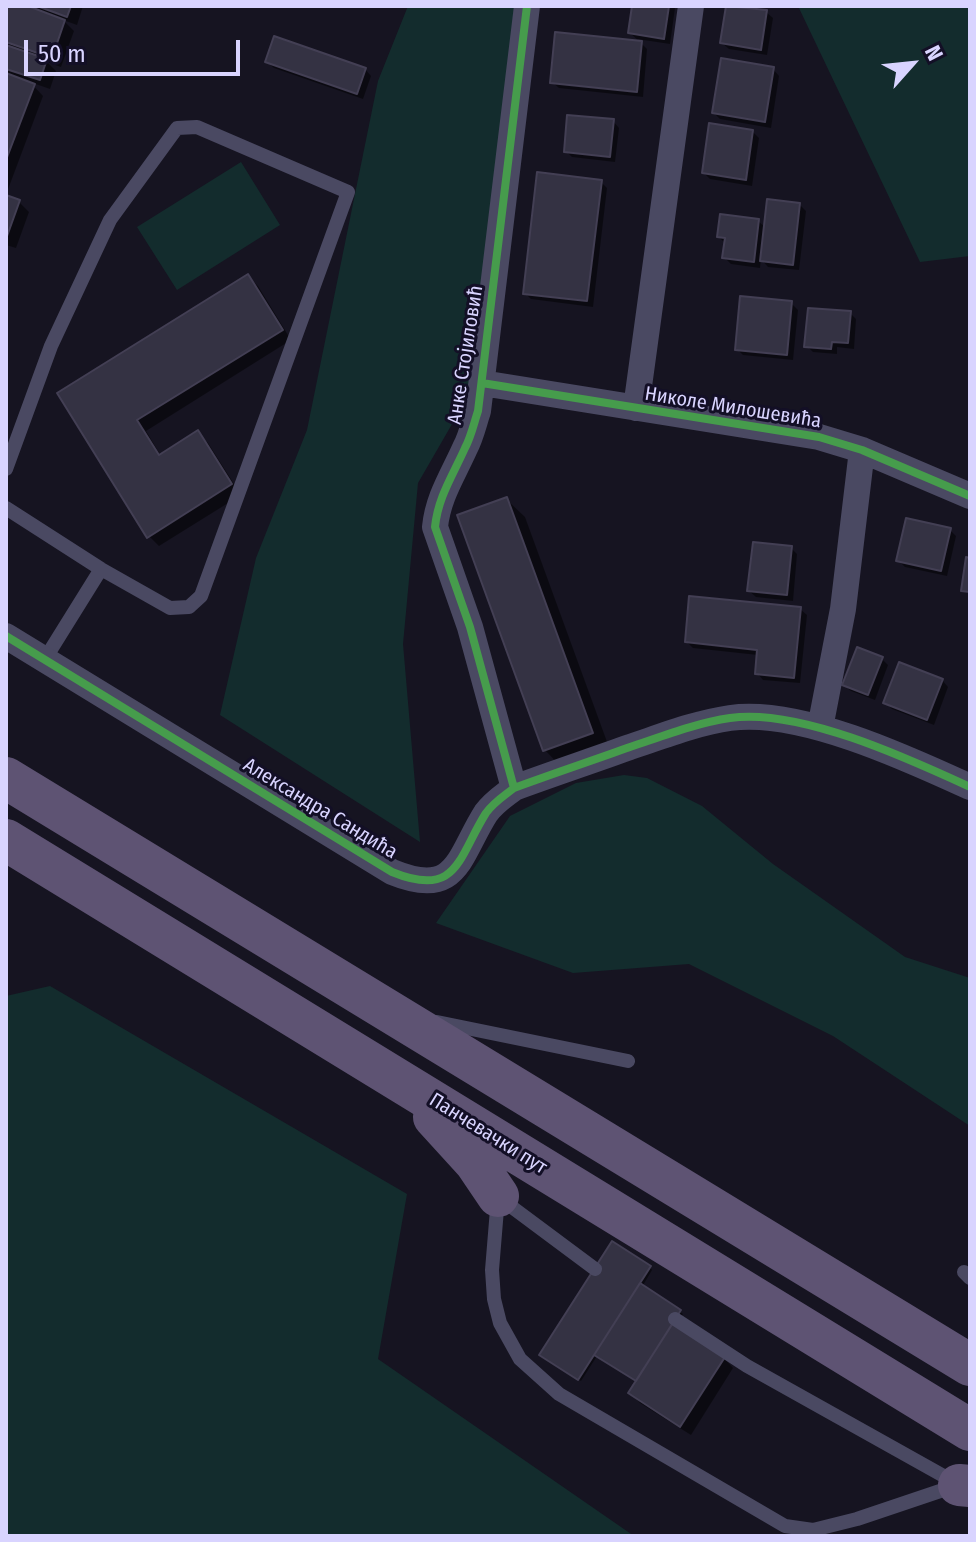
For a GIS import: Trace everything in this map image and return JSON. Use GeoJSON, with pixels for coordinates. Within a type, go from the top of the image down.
{"type":"FeatureCollection","features":[{"type":"Feature","properties":{"kind":"main road"},"geometry":{"type":"LineString","coordinates":[[6,778],[970,1365]]}},
{"type":"Feature","properties":{"kind":"main road","name":"Панчевачки пут"},"geometry":{"type":"LineString","coordinates":[[6,840],[970,1430]]}},
{"type":"Feature","properties":{"kind":"main road"},"geometry":{"type":"LineString","coordinates":[[366,1059],[441,1123],[475,1162],[498,1196]]}},
{"type":"Feature","properties":{"kind":"street","name":"Анке Стојиловић"},"geometry":{"type":"LineString","coordinates":[[514,788],[470,627],[435,527],[443,492],[467,446],[478,411],[527,6]]}},
{"type":"Feature","properties":{"kind":"street","name":"Николе Милошевића"},"geometry":{"type":"LineString","coordinates":[[636,408],[691,6]]}},
{"type":"Feature","properties":{"kind":"street","name":"Николе Милошевића"},"geometry":{"type":"LineString","coordinates":[[482,383],[808,435],[862,450],[970,496]]}},
{"type":"Feature","properties":{"kind":"street"},"geometry":{"type":"LineString","coordinates":[[820,728],[843,609],[862,450]]}},
{"type":"Feature","properties":{"kind":"street","name":"Александра Сандића"},"geometry":{"type":"LineString","coordinates":[[6,636],[392,872],[411,880],[430,881],[447,875],[462,862],[487,813],[514,788],[686,728],[733,717],[778,719],[820,728],[922,765],[970,787]]}},
{"type":"Feature","properties":{"kind":"lane"},"geometry":{"type":"LineString","coordinates":[[6,469],[51,346],[110,220],[177,128],[197,127],[348,192],[201,596],[189,607],[170,608],[101,569],[6,508]]}},
{"type":"Feature","properties":{"kind":"lane"},"geometry":{"type":"LineString","coordinates":[[45,659],[101,569]]}},
{"type":"Feature","properties":{"kind":"lane"},"geometry":{"type":"LineString","coordinates":[[397,1014],[628,1061]]}},
{"type":"Feature","properties":{"kind":"lane"},"geometry":{"type":"LineString","coordinates":[[498,1196],[595,1269]]}},
{"type":"Feature","properties":{"kind":"lane"},"geometry":{"type":"LineString","coordinates":[[498,1196],[492,1270],[500,1323],[520,1359],[559,1394],[785,1526],[813,1530],[965,1486]]}},
{"type":"Feature","properties":{"kind":"lane"},"geometry":{"type":"LineString","coordinates":[[675,1319],[747,1366],[965,1486]]}},
{"type":"Feature","properties":{"kind":"green space"},"geometry":{"type":"Polygon","coordinates":[[[408,6],[520,6],[474,386],[418,483],[403,644],[420,842],[220,715],[256,558],[307,430],[378,81],[408,6]]]}},
{"type":"Feature","properties":{"kind":"green space"},"geometry":{"type":"Polygon","coordinates":[[[798,6],[970,6],[970,256],[920,262],[798,6]]]}},
{"type":"Feature","properties":{"kind":"green space"},"geometry":{"type":"Polygon","coordinates":[[[241,162],[280,225],[177,290],[137,227],[241,162]]]}},
{"type":"Feature","properties":{"kind":"green space"},"geometry":{"type":"Polygon","coordinates":[[[624,775],[647,778],[702,806],[773,864],[905,957],[970,978],[970,1126],[833,1036],[689,964],[573,973],[436,923],[510,816],[576,783],[624,775]]]}},
{"type":"Feature","properties":{"kind":"green space"},"geometry":{"type":"Polygon","coordinates":[[[50,986],[407,1194],[378,1359],[634,1536],[6,1536],[6,996],[50,986]]]}},
{"type":"Feature","properties":{"kind":"building"},"geometry":{"type":"Polygon","coordinates":[[[7,6],[28,6],[65,20],[52,58],[6,42],[7,6]]]}},
{"type":"Feature","properties":{"kind":"building"},"geometry":{"type":"Polygon","coordinates":[[[37,6],[71,6],[67,17],[37,6]]]}},
{"type":"Feature","properties":{"kind":"building"},"geometry":{"type":"Polygon","coordinates":[[[632,6],[669,6],[664,39],[628,33],[632,6]]]}},
{"type":"Feature","properties":{"kind":"building"},"geometry":{"type":"Polygon","coordinates":[[[726,6],[767,10],[761,50],[720,43],[726,6]]]}},
{"type":"Feature","properties":{"kind":"building"},"geometry":{"type":"Polygon","coordinates":[[[555,32],[642,41],[637,92],[550,83],[555,32]]]}},
{"type":"Feature","properties":{"kind":"building"},"geometry":{"type":"Polygon","coordinates":[[[274,36],[366,68],[357,94],[265,62],[274,36]]]}},
{"type":"Feature","properties":{"kind":"building"},"geometry":{"type":"Polygon","coordinates":[[[6,45],[47,59],[40,80],[6,69],[6,45]]]}},
{"type":"Feature","properties":{"kind":"building"},"geometry":{"type":"Polygon","coordinates":[[[721,58],[774,67],[765,122],[712,113],[721,58]]]}},
{"type":"Feature","properties":{"kind":"building"},"geometry":{"type":"Polygon","coordinates":[[[6,73],[35,84],[6,160],[6,73]]]}},
{"type":"Feature","properties":{"kind":"building"},"geometry":{"type":"Polygon","coordinates":[[[567,115],[614,119],[610,157],[564,152],[567,115]]]}},
{"type":"Feature","properties":{"kind":"building"},"geometry":{"type":"Polygon","coordinates":[[[709,123],[753,130],[746,180],[702,173],[709,123]]]}},
{"type":"Feature","properties":{"kind":"building"},"geometry":{"type":"Polygon","coordinates":[[[537,172],[602,180],[587,301],[523,294],[537,172]]]}},
{"type":"Feature","properties":{"kind":"building"},"geometry":{"type":"Polygon","coordinates":[[[6,195],[20,200],[6,239],[6,195]]]}},
{"type":"Feature","properties":{"kind":"building"},"geometry":{"type":"Polygon","coordinates":[[[767,199],[800,203],[793,265],[760,261],[767,199]]]}},
{"type":"Feature","properties":{"kind":"building"},"geometry":{"type":"Polygon","coordinates":[[[720,214],[759,219],[754,262],[722,258],[725,238],[717,237],[720,214]]]}},
{"type":"Feature","properties":{"kind":"building"},"geometry":{"type":"Polygon","coordinates":[[[248,274],[283,330],[137,420],[159,455],[198,430],[232,484],[147,538],[57,393],[248,274]]]}},
{"type":"Feature","properties":{"kind":"building"},"geometry":{"type":"Polygon","coordinates":[[[740,296],[792,301],[787,355],[735,350],[740,296]]]}},
{"type":"Feature","properties":{"kind":"building"},"geometry":{"type":"Polygon","coordinates":[[[808,308],[851,311],[848,343],[832,342],[831,349],[804,347],[808,308]]]}},
{"type":"Feature","properties":{"kind":"building"},"geometry":{"type":"Polygon","coordinates":[[[507,497],[593,733],[543,751],[457,515],[507,497]]]}},
{"type":"Feature","properties":{"kind":"building"},"geometry":{"type":"Polygon","coordinates":[[[906,518],[951,528],[941,571],[896,561],[906,518]]]}},
{"type":"Feature","properties":{"kind":"building"},"geometry":{"type":"Polygon","coordinates":[[[753,542],[792,546],[787,595],[747,591],[753,542]]]}},
{"type":"Feature","properties":{"kind":"building"},"geometry":{"type":"Polygon","coordinates":[[[966,557],[970,558],[970,592],[961,591],[966,557]]]}},
{"type":"Feature","properties":{"kind":"building"},"geometry":{"type":"Polygon","coordinates":[[[689,596],[801,607],[794,678],[755,674],[757,650],[685,642],[689,596]]]}},
{"type":"Feature","properties":{"kind":"building"},"geometry":{"type":"Polygon","coordinates":[[[857,647],[883,657],[868,695],[842,685],[857,647]]]}},
{"type":"Feature","properties":{"kind":"building"},"geometry":{"type":"Polygon","coordinates":[[[899,662],[943,679],[927,720],[883,703],[899,662]]]}},
{"type":"Feature","properties":{"kind":"building"},"geometry":{"type":"Polygon","coordinates":[[[612,1241],[651,1266],[578,1380],[539,1355],[612,1241]]]}},
{"type":"Feature","properties":{"kind":"building"},"geometry":{"type":"Polygon","coordinates":[[[640,1283],[681,1310],[636,1381],[594,1355],[640,1283]]]}},
{"type":"Feature","properties":{"kind":"building"},"geometry":{"type":"Polygon","coordinates":[[[673,1323],[725,1357],[680,1427],[628,1393],[673,1323]]]}},
{"type":"Feature","properties":{"kind":"cycle path"},"geometry":{"type":"LineString","coordinates":[[514,788],[470,627],[435,527],[443,496],[478,411],[527,6]]}},
{"type":"Feature","properties":{"kind":"cycle path"},"geometry":{"type":"LineString","coordinates":[[482,383],[819,437],[862,450],[970,496]]}},
{"type":"Feature","properties":{"kind":"cycle path"},"geometry":{"type":"LineString","coordinates":[[6,636],[392,872],[414,879],[443,877],[453,869],[486,813],[514,788],[680,730],[730,718],[788,720],[820,728],[885,750],[970,787]]}}]}
